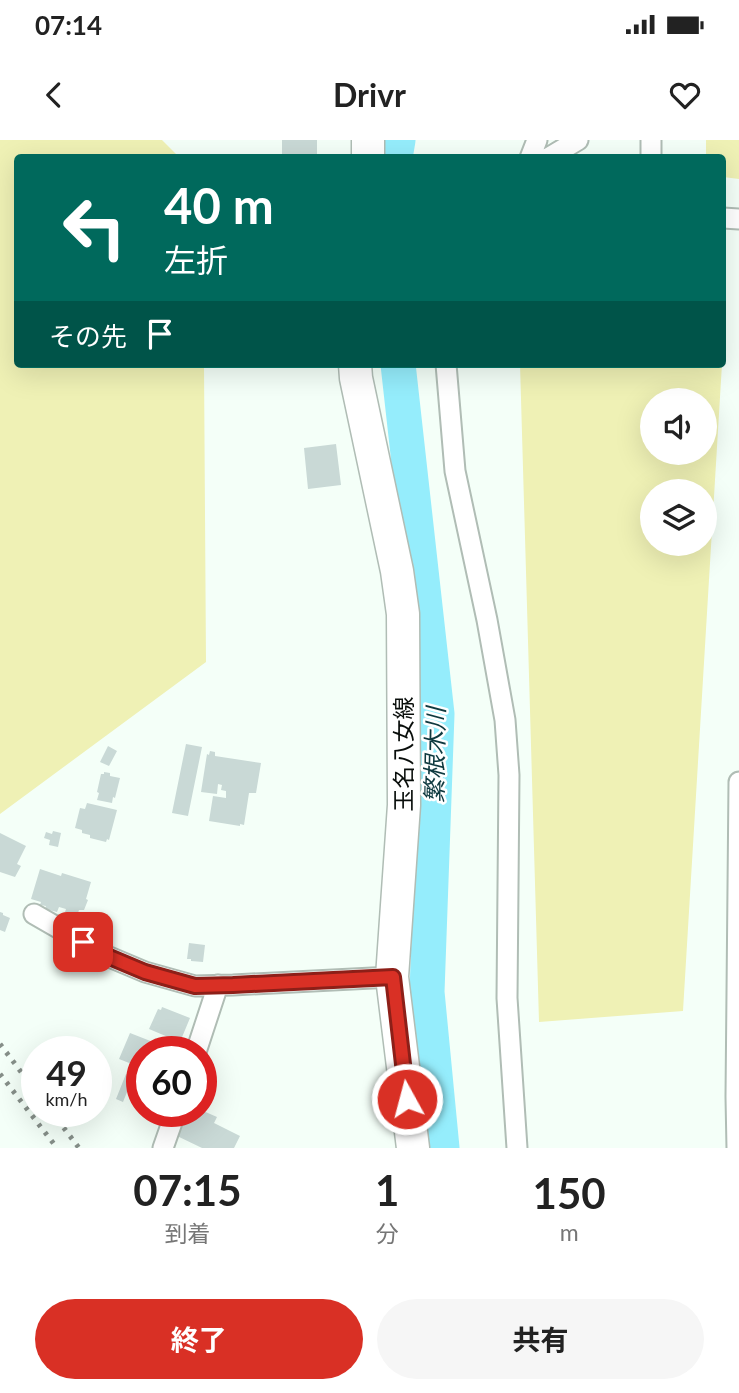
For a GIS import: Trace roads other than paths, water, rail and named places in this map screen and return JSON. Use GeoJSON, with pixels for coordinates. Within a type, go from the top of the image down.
{"type":"FeatureCollection","features":[{"type":"Feature","properties":{"kind":"main road","name":"玉名八女線"},"geometry":{"type":"LineString","coordinates":[[355,368],[397,572],[403,614],[404,805],[393,977],[413,1148]]}},
{"type":"Feature","properties":{"kind":"street"},"geometry":{"type":"LineString","coordinates":[[555,154],[578,140]]}},
{"type":"Feature","properties":{"kind":"street"},"geometry":{"type":"LineString","coordinates":[[446,368],[455,471],[505,720],[509,775],[508,998],[517,1148]]}},
{"type":"Feature","properties":{"kind":"street"},"geometry":{"type":"LineString","coordinates":[[737,1148],[739,784]]}},
{"type":"Feature","properties":{"kind":"street"},"geometry":{"type":"LineString","coordinates":[[34,914],[107,956],[145,972],[195,986],[393,977]]}},
{"type":"Feature","properties":{"kind":"street"},"geometry":{"type":"LineString","coordinates":[[201,1036],[218,985]]}},
{"type":"Feature","properties":{"kind":"street"},"geometry":{"type":"LineString","coordinates":[[163,1148],[170,1127]]}},
{"type":"Feature","properties":{"kind":"waterway","name":"繁根木川"},"geometry":{"type":"LineString","coordinates":[[396,154],[398,140]]}},
{"type":"Feature","properties":{"kind":"waterway","name":"繁根木川"},"geometry":{"type":"LineString","coordinates":[[398,368],[437,714],[427,992],[442,1148]]}},
{"type":"Feature","properties":{"kind":"railway"},"geometry":{"type":"LineString","coordinates":[[0,1044],[21,1072]]}},
{"type":"Feature","properties":{"kind":"railway"},"geometry":{"type":"LineString","coordinates":[[0,1074],[57,1148]]}},
{"type":"Feature","properties":{"kind":"railway"},"geometry":{"type":"LineString","coordinates":[[63,1127],[79,1148]]}}]}
